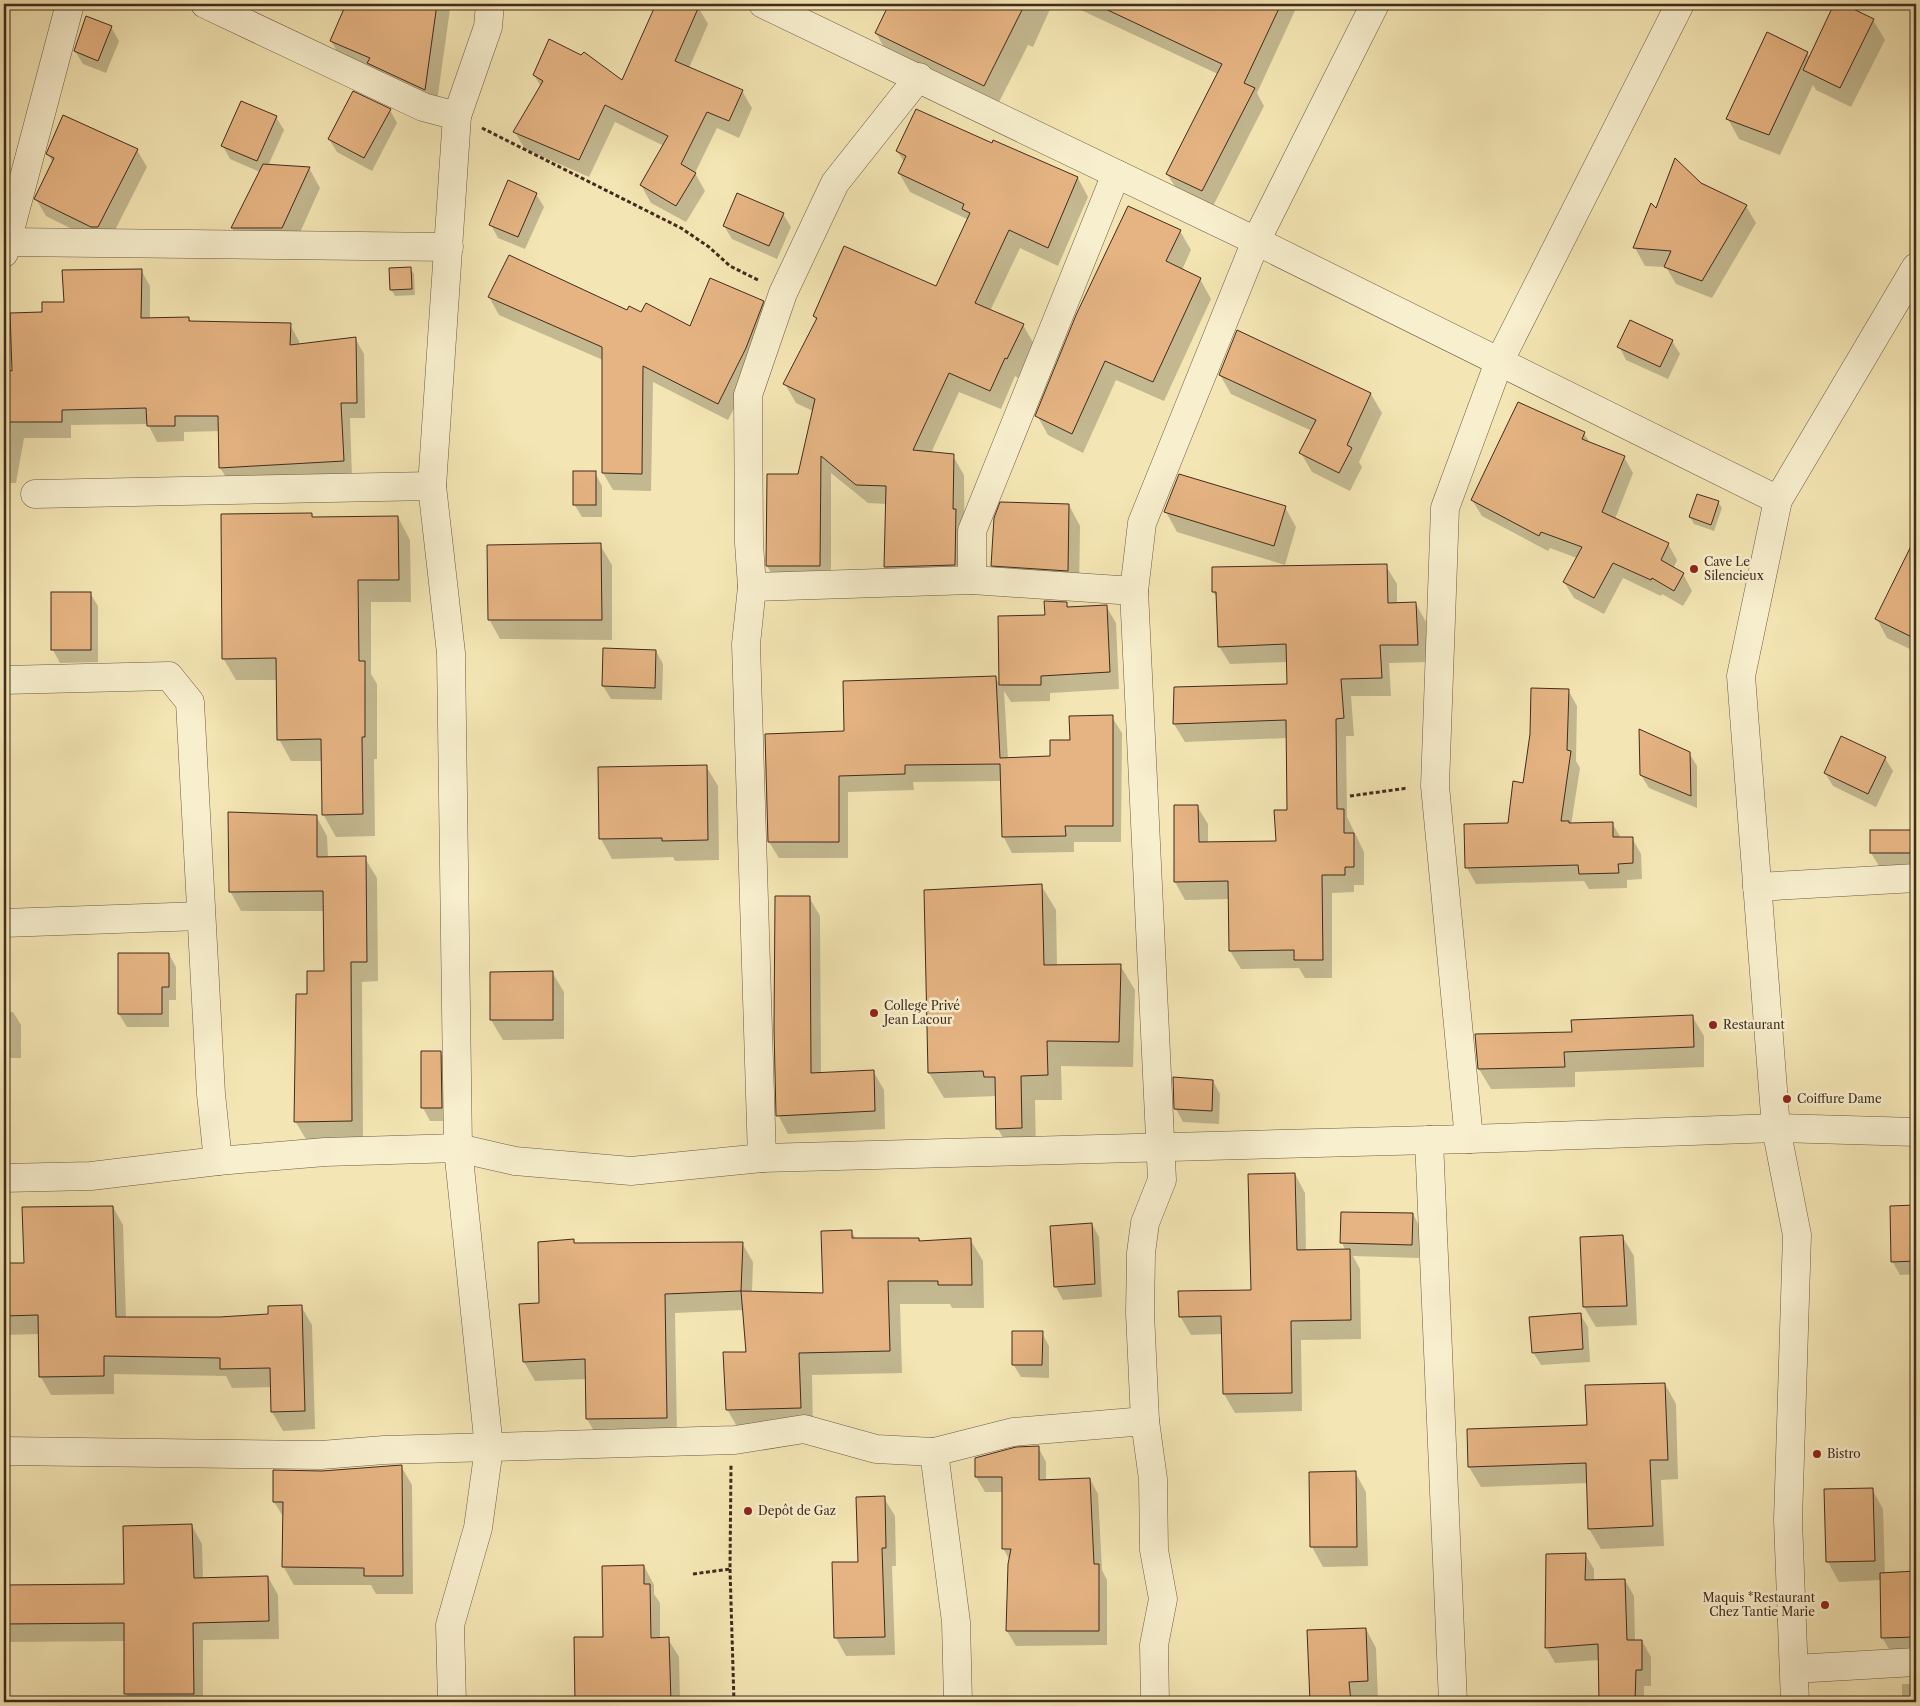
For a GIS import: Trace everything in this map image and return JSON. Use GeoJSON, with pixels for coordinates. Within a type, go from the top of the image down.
{"type":"FeatureCollection","features":[{"type":"Feature","properties":{"kind":"street"},"geometry":{"type":"LineString","coordinates":[[70,4],[5,248],[449,247]]}},
{"type":"Feature","properties":{"kind":"street"},"geometry":{"type":"LineString","coordinates":[[205,4],[423,107],[457,116]]}},
{"type":"Feature","properties":{"kind":"street"},"geometry":{"type":"LineString","coordinates":[[452,1702],[450,1625],[478,1528],[489,1448],[458,1148],[451,654],[432,486],[457,116],[488,27],[490,4]]}},
{"type":"Feature","properties":{"kind":"street"},"geometry":{"type":"LineString","coordinates":[[762,4],[919,77],[1256,241],[1778,500]]}},
{"type":"Feature","properties":{"kind":"street"},"geometry":{"type":"LineString","coordinates":[[1155,1702],[1154,1645],[1163,1600],[1154,1550],[1153,1479],[1141,1367],[1141,1253],[1146,1223],[1162,1180],[1134,591],[1142,523],[1256,241],[1375,4]]}},
{"type":"Feature","properties":{"kind":"street"},"geometry":{"type":"LineString","coordinates":[[1469,1139],[1435,786],[1444,508],[1499,362],[1680,4]]}},
{"type":"Feature","properties":{"kind":"street"},"geometry":{"type":"LineString","coordinates":[[762,1158],[746,644],[752,587],[749,544],[748,395],[783,293],[835,183],[919,77]]}},
{"type":"Feature","properties":{"kind":"street"},"geometry":{"type":"LineString","coordinates":[[972,580],[972,531],[1116,174]]}},
{"type":"Feature","properties":{"kind":"street"},"geometry":{"type":"LineString","coordinates":[[1795,1702],[1788,1520],[1797,1234],[1776,1128],[1741,676],[1778,500],[1916,267]]}},
{"type":"Feature","properties":{"kind":"street"},"geometry":{"type":"LineString","coordinates":[[35,494],[432,486]]}},
{"type":"Feature","properties":{"kind":"street"},"geometry":{"type":"LineString","coordinates":[[752,587],[972,580],[1134,591]]}},
{"type":"Feature","properties":{"kind":"street"},"geometry":{"type":"LineString","coordinates":[[4,680],[169,676],[190,702],[211,1094],[218,1161]]}},
{"type":"Feature","properties":{"kind":"street"},"geometry":{"type":"LineString","coordinates":[[1757,887],[1916,878]]}},
{"type":"Feature","properties":{"kind":"street"},"geometry":{"type":"LineString","coordinates":[[4,923],[201,916]]}},
{"type":"Feature","properties":{"kind":"street"},"geometry":{"type":"LineString","coordinates":[[4,1178],[91,1176],[218,1161],[325,1152],[458,1148],[515,1161],[631,1171],[762,1158],[1469,1139],[1776,1128],[1916,1132]]}},
{"type":"Feature","properties":{"kind":"street"},"geometry":{"type":"LineString","coordinates":[[1429,1140],[1453,1702]]}},
{"type":"Feature","properties":{"kind":"street"},"geometry":{"type":"LineString","coordinates":[[4,1451],[282,1455],[735,1440],[804,1428],[876,1448],[934,1452],[1013,1432],[1146,1421]]}},
{"type":"Feature","properties":{"kind":"street"},"geometry":{"type":"LineString","coordinates":[[934,1452],[956,1622],[958,1702]]}},
{"type":"Feature","properties":{"kind":"street"},"geometry":{"type":"LineString","coordinates":[[1794,1669],[1916,1662]]}},
{"type":"Feature","properties":{"kind":"path"},"geometry":{"type":"LineString","coordinates":[[457,116],[681,228],[709,247],[730,266],[783,293]]}},
{"type":"Feature","properties":{"kind":"path"},"geometry":{"type":"LineString","coordinates":[[1350,796],[1420,786],[1435,786]]}},
{"type":"Feature","properties":{"kind":"path"},"geometry":{"type":"LineString","coordinates":[[734,1702],[730,1569],[732,1453],[735,1440]]}},
{"type":"Feature","properties":{"kind":"path"},"geometry":{"type":"LineString","coordinates":[[693,1574],[730,1569]]}},
{"type":"Feature","properties":{"kind":"building"},"geometry":{"type":"Polygon","coordinates":[[[346,4],[437,4],[425,90],[367,63],[370,58],[330,41],[346,4]]]}},
{"type":"Feature","properties":{"kind":"building"},"geometry":{"type":"Polygon","coordinates":[[[656,4],[700,4],[675,61],[743,90],[729,121],[707,112],[681,164],[696,173],[676,206],[640,185],[668,136],[605,105],[579,160],[513,132],[543,81],[533,75],[549,39],[581,55],[584,52],[622,80],[656,4]]]}},
{"type":"Feature","properties":{"kind":"building"},"geometry":{"type":"Polygon","coordinates":[[[889,4],[1025,4],[984,86],[875,33],[889,4]]]}},
{"type":"Feature","properties":{"kind":"building"},"geometry":{"type":"Polygon","coordinates":[[[1095,4],[1281,4],[1244,83],[1255,88],[1202,191],[1166,174],[1222,64],[1095,4]]]}},
{"type":"Feature","properties":{"kind":"building"},"geometry":{"type":"Polygon","coordinates":[[[1834,4],[1843,4],[1874,19],[1840,88],[1803,70],[1834,4]]]}},
{"type":"Feature","properties":{"kind":"building"},"geometry":{"type":"Polygon","coordinates":[[[86,16],[112,26],[98,61],[74,51],[86,16]]]}},
{"type":"Feature","properties":{"kind":"building"},"geometry":{"type":"Polygon","coordinates":[[[1767,32],[1808,52],[1769,135],[1726,119],[1767,32]]]}},
{"type":"Feature","properties":{"kind":"building"},"geometry":{"type":"Polygon","coordinates":[[[353,91],[391,109],[364,158],[328,139],[353,91]]]}},
{"type":"Feature","properties":{"kind":"building"},"geometry":{"type":"Polygon","coordinates":[[[241,101],[277,116],[257,161],[221,146],[241,101]]]}},
{"type":"Feature","properties":{"kind":"building"},"geometry":{"type":"Polygon","coordinates":[[[916,109],[992,143],[993,140],[1078,177],[1048,248],[1009,230],[975,303],[1024,324],[1007,359],[1005,358],[990,391],[949,373],[913,450],[954,454],[953,509],[956,509],[955,565],[884,567],[886,486],[856,485],[821,456],[820,566],[766,566],[767,474],[798,474],[815,399],[783,384],[817,318],[813,316],[844,246],[936,286],[970,213],[962,209],[964,204],[898,173],[906,156],[896,151],[916,109]]]}},
{"type":"Feature","properties":{"kind":"building"},"geometry":{"type":"Polygon","coordinates":[[[63,115],[138,149],[98,227],[91,227],[34,199],[54,158],[46,154],[63,115]]]}},
{"type":"Feature","properties":{"kind":"building"},"geometry":{"type":"Polygon","coordinates":[[[1675,158],[1701,183],[1747,205],[1702,281],[1664,267],[1671,251],[1633,248],[1651,203],[1656,208],[1675,158]]]}},
{"type":"Feature","properties":{"kind":"building"},"geometry":{"type":"Polygon","coordinates":[[[263,164],[310,167],[282,228],[231,228],[263,164]]]}},
{"type":"Feature","properties":{"kind":"building"},"geometry":{"type":"Polygon","coordinates":[[[508,180],[537,193],[518,237],[489,225],[508,180]]]}},
{"type":"Feature","properties":{"kind":"building"},"geometry":{"type":"Polygon","coordinates":[[[737,193],[784,213],[769,246],[723,226],[737,193]]]}},
{"type":"Feature","properties":{"kind":"building"},"geometry":{"type":"Polygon","coordinates":[[[1128,206],[1181,230],[1166,261],[1201,278],[1153,382],[1105,361],[1072,434],[1035,416],[1076,315],[1128,206]]]}},
{"type":"Feature","properties":{"kind":"building"},"geometry":{"type":"Polygon","coordinates":[[[509,255],[627,310],[629,306],[641,312],[646,303],[690,326],[710,278],[764,301],[746,348],[718,404],[643,366],[642,474],[602,473],[602,347],[488,297],[509,255]]]}},
{"type":"Feature","properties":{"kind":"building"},"geometry":{"type":"Polygon","coordinates":[[[411,267],[412,289],[390,290],[389,268],[411,267]]]}},
{"type":"Feature","properties":{"kind":"building"},"geometry":{"type":"Polygon","coordinates":[[[142,269],[141,318],[189,317],[189,321],[291,323],[290,345],[356,337],[357,403],[341,403],[344,461],[219,468],[218,416],[175,416],[175,426],[147,426],[146,408],[62,410],[62,422],[4,422],[4,369],[12,371],[10,313],[42,312],[42,302],[64,302],[62,270],[142,269]]]}},
{"type":"Feature","properties":{"kind":"building"},"geometry":{"type":"Polygon","coordinates":[[[1630,320],[1673,340],[1660,367],[1617,347],[1630,320]]]}},
{"type":"Feature","properties":{"kind":"building"},"geometry":{"type":"Polygon","coordinates":[[[1237,330],[1371,393],[1347,445],[1352,448],[1339,473],[1299,453],[1316,420],[1219,375],[1237,330]]]}},
{"type":"Feature","properties":{"kind":"building"},"geometry":{"type":"Polygon","coordinates":[[[1518,402],[1585,432],[1582,439],[1625,456],[1602,512],[1669,543],[1661,560],[1684,573],[1674,591],[1652,578],[1651,580],[1613,563],[1594,598],[1563,582],[1582,547],[1541,532],[1539,536],[1471,500],[1518,402]]]}},
{"type":"Feature","properties":{"kind":"building"},"geometry":{"type":"Polygon","coordinates":[[[573,471],[596,471],[596,505],[573,505],[573,471]]]}},
{"type":"Feature","properties":{"kind":"building"},"geometry":{"type":"Polygon","coordinates":[[[1179,474],[1286,506],[1274,546],[1164,512],[1179,474]]]}},
{"type":"Feature","properties":{"kind":"building"},"geometry":{"type":"Polygon","coordinates":[[[1697,494],[1719,501],[1711,525],[1689,517],[1697,494]]]}},
{"type":"Feature","properties":{"kind":"building"},"geometry":{"type":"Polygon","coordinates":[[[1000,502],[1069,504],[1068,571],[991,566],[994,518],[1000,502]]]}},
{"type":"Feature","properties":{"kind":"building"},"geometry":{"type":"Polygon","coordinates":[[[312,513],[312,517],[398,516],[399,580],[358,580],[359,661],[365,661],[365,737],[362,737],[363,814],[322,815],[321,739],[277,740],[276,658],[222,659],[221,514],[312,513]]]}},
{"type":"Feature","properties":{"kind":"building"},"geometry":{"type":"Polygon","coordinates":[[[1916,536],[1916,639],[1875,619],[1916,536]]]}},
{"type":"Feature","properties":{"kind":"building"},"geometry":{"type":"Polygon","coordinates":[[[601,543],[602,620],[488,620],[487,545],[601,543]]]}},
{"type":"Feature","properties":{"kind":"building"},"geometry":{"type":"Polygon","coordinates":[[[1387,564],[1388,603],[1416,602],[1418,645],[1380,645],[1382,678],[1341,679],[1344,718],[1336,719],[1337,809],[1344,809],[1344,833],[1354,833],[1354,867],[1345,867],[1345,875],[1322,875],[1323,960],[1294,960],[1294,950],[1229,951],[1228,881],[1174,882],[1174,805],[1198,805],[1199,842],[1276,841],[1274,810],[1287,810],[1286,720],[1173,724],[1174,687],[1287,684],[1286,644],[1218,647],[1216,592],[1212,592],[1212,567],[1387,564]]]}},
{"type":"Feature","properties":{"kind":"building"},"geometry":{"type":"Polygon","coordinates":[[[51,592],[91,592],[91,650],[51,650],[51,592]]]}},
{"type":"Feature","properties":{"kind":"building"},"geometry":{"type":"Polygon","coordinates":[[[1044,601],[1067,602],[1067,607],[1107,605],[1110,672],[1041,676],[1041,685],[999,685],[998,616],[1045,615],[1044,601]]]}},
{"type":"Feature","properties":{"kind":"building"},"geometry":{"type":"Polygon","coordinates":[[[603,648],[656,650],[655,688],[602,686],[603,648]]]}},
{"type":"Feature","properties":{"kind":"building"},"geometry":{"type":"Polygon","coordinates":[[[996,676],[1000,758],[1050,756],[1050,740],[1070,740],[1069,716],[1113,715],[1113,826],[1065,826],[1066,836],[1002,837],[1000,764],[905,765],[905,774],[839,776],[839,842],[768,842],[765,734],[844,731],[843,681],[996,676]]]}},
{"type":"Feature","properties":{"kind":"building"},"geometry":{"type":"Polygon","coordinates":[[[1531,688],[1569,689],[1567,750],[1571,751],[1561,821],[1569,821],[1569,823],[1613,822],[1613,837],[1633,837],[1633,863],[1618,864],[1619,873],[1579,874],[1578,865],[1465,868],[1464,824],[1508,823],[1513,781],[1523,783],[1530,734],[1531,688]]]}},
{"type":"Feature","properties":{"kind":"building"},"geometry":{"type":"Polygon","coordinates":[[[1639,729],[1690,752],[1691,796],[1640,775],[1639,729]]]}},
{"type":"Feature","properties":{"kind":"building"},"geometry":{"type":"Polygon","coordinates":[[[1841,736],[1886,757],[1868,794],[1824,773],[1841,736]]]}},
{"type":"Feature","properties":{"kind":"building"},"geometry":{"type":"Polygon","coordinates":[[[707,765],[708,840],[662,841],[662,838],[599,839],[598,767],[707,765]]]}},
{"type":"Feature","properties":{"kind":"building"},"geometry":{"type":"Polygon","coordinates":[[[228,812],[317,815],[317,857],[366,856],[367,962],[351,962],[352,1121],[294,1122],[296,994],[307,994],[307,971],[324,971],[323,891],[229,892],[228,812]]]}},
{"type":"Feature","properties":{"kind":"building"},"geometry":{"type":"Polygon","coordinates":[[[1870,830],[1916,830],[1916,853],[1870,853],[1870,830]]]}},
{"type":"Feature","properties":{"kind":"building"},"geometry":{"type":"Polygon","coordinates":[[[1042,884],[1044,965],[1121,964],[1119,1042],[1047,1041],[1048,1075],[1021,1076],[1022,1128],[996,1129],[995,1077],[984,1077],[983,1071],[928,1073],[924,890],[1042,884]]]}},
{"type":"Feature","properties":{"kind":"building"},"geometry":{"type":"Polygon","coordinates":[[[775,896],[810,896],[811,1073],[874,1070],[875,1111],[776,1116],[774,1029],[775,896]]]}},
{"type":"Feature","properties":{"kind":"building"},"geometry":{"type":"Polygon","coordinates":[[[118,953],[169,953],[169,987],[162,987],[162,1014],[118,1014],[118,953]]]}},
{"type":"Feature","properties":{"kind":"building"},"geometry":{"type":"Polygon","coordinates":[[[553,971],[553,1020],[490,1020],[490,972],[553,971]]]}},
{"type":"Feature","properties":{"kind":"building"},"geometry":{"type":"Polygon","coordinates":[[[1693,1015],[1694,1047],[1564,1052],[1565,1067],[1478,1069],[1475,1034],[1572,1032],[1571,1020],[1693,1015]]]}},
{"type":"Feature","properties":{"kind":"building"},"geometry":{"type":"Polygon","coordinates":[[[421,1051],[441,1051],[442,1108],[421,1108],[421,1051]]]}},
{"type":"Feature","properties":{"kind":"building"},"geometry":{"type":"Polygon","coordinates":[[[1173,1077],[1213,1080],[1212,1111],[1174,1109],[1173,1077]]]}},
{"type":"Feature","properties":{"kind":"building"},"geometry":{"type":"Polygon","coordinates":[[[1295,1173],[1297,1250],[1350,1249],[1351,1320],[1291,1321],[1292,1393],[1223,1394],[1221,1316],[1179,1317],[1178,1291],[1251,1290],[1248,1174],[1295,1173]]]}},
{"type":"Feature","properties":{"kind":"building"},"geometry":{"type":"Polygon","coordinates":[[[1916,1205],[1916,1261],[1891,1262],[1890,1206],[1916,1205]]]}},
{"type":"Feature","properties":{"kind":"building"},"geometry":{"type":"Polygon","coordinates":[[[113,1206],[116,1317],[219,1317],[268,1314],[268,1306],[302,1305],[305,1411],[271,1412],[270,1368],[220,1369],[220,1358],[104,1356],[104,1376],[39,1377],[38,1315],[4,1316],[4,1263],[24,1263],[22,1207],[113,1206]]]}},
{"type":"Feature","properties":{"kind":"building"},"geometry":{"type":"Polygon","coordinates":[[[1341,1212],[1413,1213],[1412,1245],[1340,1243],[1341,1212]]]}},
{"type":"Feature","properties":{"kind":"building"},"geometry":{"type":"Polygon","coordinates":[[[1092,1223],[1095,1284],[1054,1287],[1050,1226],[1092,1223]]]}},
{"type":"Feature","properties":{"kind":"building"},"geometry":{"type":"Polygon","coordinates":[[[852,1230],[852,1238],[919,1238],[919,1241],[971,1238],[972,1285],[938,1285],[938,1281],[888,1281],[890,1351],[799,1353],[801,1408],[726,1410],[723,1352],[746,1352],[741,1291],[823,1293],[821,1231],[852,1230]]]}},
{"type":"Feature","properties":{"kind":"building"},"geometry":{"type":"Polygon","coordinates":[[[1623,1235],[1627,1306],[1583,1307],[1580,1237],[1623,1235]]]}},
{"type":"Feature","properties":{"kind":"building"},"geometry":{"type":"Polygon","coordinates":[[[574,1239],[574,1243],[743,1242],[741,1291],[665,1294],[667,1418],[586,1419],[585,1359],[523,1362],[519,1304],[539,1303],[538,1242],[574,1239]]]}},
{"type":"Feature","properties":{"kind":"building"},"geometry":{"type":"Polygon","coordinates":[[[1581,1313],[1583,1349],[1532,1353],[1529,1317],[1581,1313]]]}},
{"type":"Feature","properties":{"kind":"building"},"geometry":{"type":"Polygon","coordinates":[[[1012,1331],[1043,1331],[1042,1365],[1012,1365],[1012,1331]]]}},
{"type":"Feature","properties":{"kind":"building"},"geometry":{"type":"Polygon","coordinates":[[[1665,1383],[1668,1460],[1650,1460],[1653,1526],[1588,1529],[1586,1463],[1468,1467],[1467,1429],[1587,1425],[1585,1385],[1665,1383]]]}},
{"type":"Feature","properties":{"kind":"building"},"geometry":{"type":"Polygon","coordinates":[[[1039,1446],[1039,1480],[1090,1478],[1094,1564],[1099,1564],[1099,1631],[1006,1631],[1008,1564],[1011,1549],[1002,1549],[1002,1477],[975,1477],[975,1458],[1016,1447],[1039,1446]]]}},
{"type":"Feature","properties":{"kind":"building"},"geometry":{"type":"Polygon","coordinates":[[[402,1465],[403,1576],[364,1576],[364,1568],[282,1567],[283,1502],[273,1502],[273,1470],[322,1471],[402,1465]]]}},
{"type":"Feature","properties":{"kind":"building"},"geometry":{"type":"Polygon","coordinates":[[[1356,1471],[1357,1547],[1310,1547],[1309,1472],[1356,1471]]]}},
{"type":"Feature","properties":{"kind":"building"},"geometry":{"type":"Polygon","coordinates":[[[1873,1488],[1875,1561],[1826,1562],[1824,1489],[1873,1488]]]}},
{"type":"Feature","properties":{"kind":"building"},"geometry":{"type":"Polygon","coordinates":[[[885,1496],[886,1548],[882,1548],[885,1637],[834,1638],[832,1562],[858,1562],[856,1497],[885,1496]]]}},
{"type":"Feature","properties":{"kind":"building"},"geometry":{"type":"Polygon","coordinates":[[[192,1524],[194,1578],[268,1576],[269,1621],[193,1623],[194,1694],[124,1694],[124,1623],[4,1624],[4,1585],[124,1584],[123,1526],[192,1524]]]}},
{"type":"Feature","properties":{"kind":"building"},"geometry":{"type":"Polygon","coordinates":[[[1586,1553],[1585,1580],[1625,1579],[1627,1640],[1642,1640],[1642,1670],[1636,1670],[1635,1702],[1599,1702],[1598,1644],[1545,1648],[1546,1554],[1586,1553]]]}},
{"type":"Feature","properties":{"kind":"building"},"geometry":{"type":"Polygon","coordinates":[[[644,1565],[644,1584],[650,1584],[651,1638],[669,1637],[671,1702],[575,1702],[574,1637],[603,1637],[602,1566],[644,1565]]]}},
{"type":"Feature","properties":{"kind":"building"},"geometry":{"type":"Polygon","coordinates":[[[1916,1571],[1916,1637],[1881,1638],[1880,1573],[1916,1571]]]}},
{"type":"Feature","properties":{"kind":"building"},"geometry":{"type":"Polygon","coordinates":[[[1366,1628],[1368,1681],[1349,1682],[1351,1702],[1310,1702],[1307,1630],[1366,1628]]]}},
{"type":"Feature","properties":{"kind":"place","name":"Cave Le Silencieux"},"geometry":{"type":"Point","coordinates":[1694,569]}},
{"type":"Feature","properties":{"kind":"place","name":"College Privé Jean Lacour"},"geometry":{"type":"Point","coordinates":[874,1013]}},
{"type":"Feature","properties":{"kind":"place","name":"Restaurant"},"geometry":{"type":"Point","coordinates":[1713,1025]}},
{"type":"Feature","properties":{"kind":"place","name":"Coiffure Dame"},"geometry":{"type":"Point","coordinates":[1787,1099]}},
{"type":"Feature","properties":{"kind":"place","name":"Bistro"},"geometry":{"type":"Point","coordinates":[1817,1454]}},
{"type":"Feature","properties":{"kind":"place","name":"Depôt de Gaz"},"geometry":{"type":"Point","coordinates":[748,1511]}},
{"type":"Feature","properties":{"kind":"place","name":"Maquis *Restaurant Chez Tantie Marie"},"geometry":{"type":"Point","coordinates":[1825,1605]}}]}
